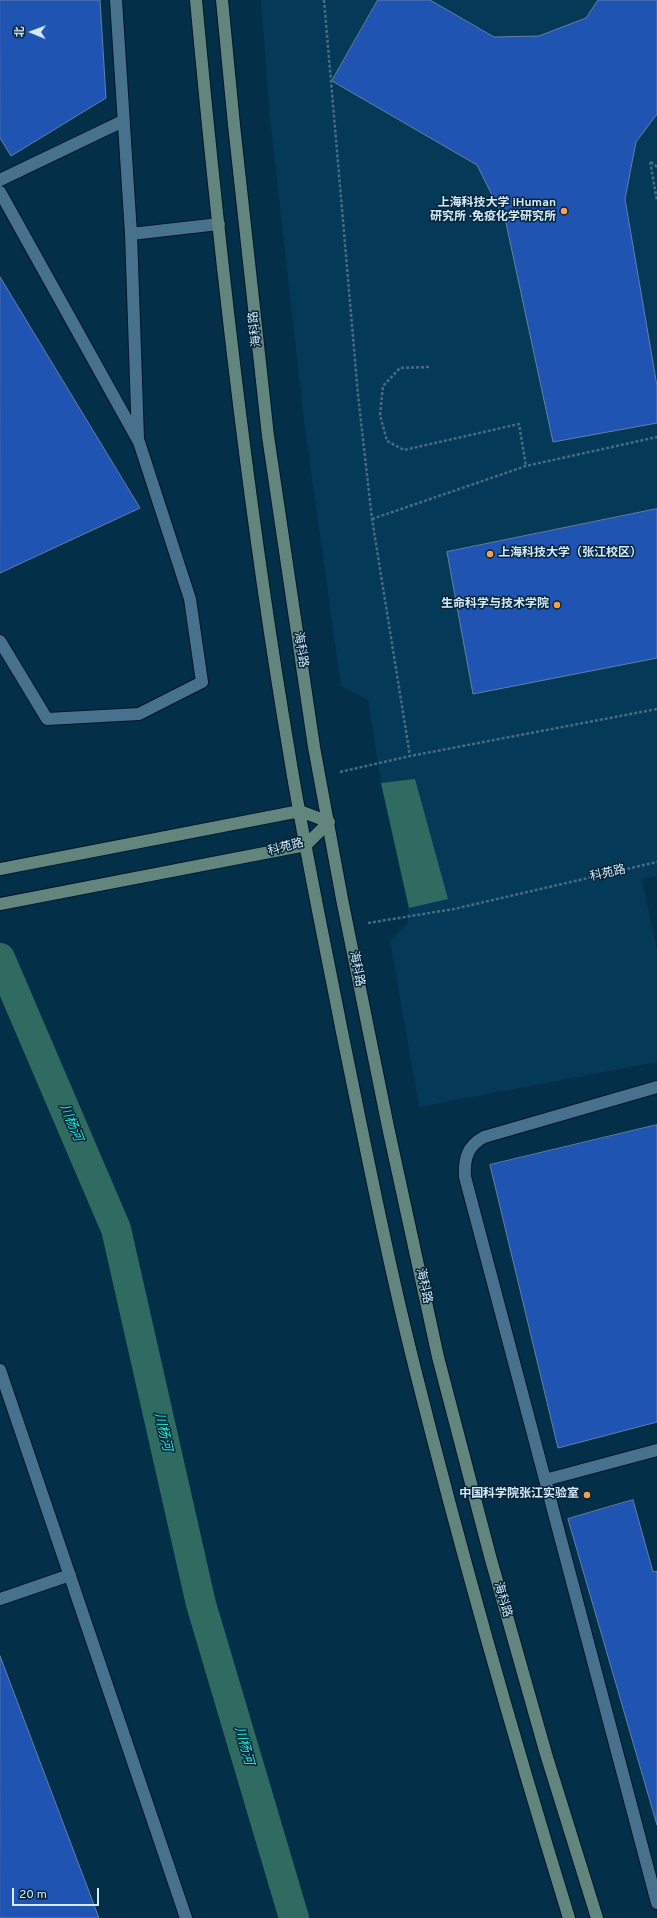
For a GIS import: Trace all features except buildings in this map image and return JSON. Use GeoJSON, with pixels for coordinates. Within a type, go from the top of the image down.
{"type":"FeatureCollection","features":[{"type":"Feature","properties":{"kind":"street"},"geometry":{"type":"LineString","coordinates":[[116,0],[131,234],[139,442]]}},
{"type":"Feature","properties":{"kind":"street"},"geometry":{"type":"LineString","coordinates":[[196,0],[218,224],[242,439],[289,752],[362,1133],[413,1363],[467,1570],[521,1762],[570,1918]]}},
{"type":"Feature","properties":{"kind":"street","name":"海科路"},"geometry":{"type":"LineString","coordinates":[[222,0],[268,436],[320,777],[348,925],[388,1127],[440,1364],[490,1556],[546,1754],[597,1918]]}},
{"type":"Feature","properties":{"kind":"street"},"geometry":{"type":"LineString","coordinates":[[0,180],[123,121]]}},
{"type":"Feature","properties":{"kind":"street"},"geometry":{"type":"LineString","coordinates":[[0,192],[139,442],[190,599],[202,682],[139,714],[47,719],[0,641]]}},
{"type":"Feature","properties":{"kind":"street"},"geometry":{"type":"LineString","coordinates":[[131,234],[218,224]]}},
{"type":"Feature","properties":{"kind":"street"},"geometry":{"type":"LineString","coordinates":[[0,869],[300,811],[328,822]]}},
{"type":"Feature","properties":{"kind":"street","name":"科苑路"},"geometry":{"type":"LineString","coordinates":[[0,904],[306,845],[328,822]]}},
{"type":"Feature","properties":{"kind":"street"},"geometry":{"type":"LineString","coordinates":[[656,1900],[465,1177],[464,1163],[468,1151],[475,1142],[484,1137],[657,1087]]}},
{"type":"Feature","properties":{"kind":"street"},"geometry":{"type":"LineString","coordinates":[[0,1370],[186,1918]]}},
{"type":"Feature","properties":{"kind":"street"},"geometry":{"type":"LineString","coordinates":[[545,1480],[657,1450]]}},
{"type":"Feature","properties":{"kind":"street"},"geometry":{"type":"LineString","coordinates":[[0,1599],[70,1575]]}},
{"type":"Feature","properties":{"kind":"path"},"geometry":{"type":"LineString","coordinates":[[324,0],[358,395],[372,519],[410,756]]}},
{"type":"Feature","properties":{"kind":"path"},"geometry":{"type":"LineString","coordinates":[[657,167],[650,161],[657,201]]}},
{"type":"Feature","properties":{"kind":"path"},"geometry":{"type":"LineString","coordinates":[[429,367],[400,368],[383,386],[380,415],[387,441],[404,450],[519,424],[526,466]]}},
{"type":"Feature","properties":{"kind":"path"},"geometry":{"type":"LineString","coordinates":[[372,519],[526,466],[657,437]]}},
{"type":"Feature","properties":{"kind":"path"},"geometry":{"type":"LineString","coordinates":[[320,777],[410,756],[657,709]]}},
{"type":"Feature","properties":{"kind":"path","name":"科苑路"},"geometry":{"type":"LineString","coordinates":[[348,925],[404,918],[454,909],[657,862]]}},
{"type":"Feature","properties":{"kind":"shaded area","name":"上海科技大学（张江校区）"},"geometry":{"type":"Polygon","coordinates":[[[261,0],[657,0],[657,876],[642,879],[657,950],[657,1062],[419,1107],[390,941],[408,923],[408,908],[381,783],[368,700],[341,686],[304,421],[269,108],[261,0]]]}},
{"type":"Feature","properties":{"kind":"shaded area"},"geometry":{"type":"Polygon","coordinates":[[[415,779],[448,899],[409,908],[381,783],[415,779]]]}},
{"type":"Feature","properties":{"kind":"waterway","name":"川杨河"},"geometry":{"type":"LineString","coordinates":[[0,958],[116,1229],[201,1604],[294,1918]]}},
{"type":"Feature","properties":{"kind":"place","name":"上海科技大学 iHuman 研究所 · 免疫化学研究所"},"geometry":{"type":"Point","coordinates":[564,211]}},
{"type":"Feature","properties":{"kind":"place","name":"上海科技大学（张江校区）"},"geometry":{"type":"Point","coordinates":[490,554]}},
{"type":"Feature","properties":{"kind":"place","name":"生命科学与技术学院"},"geometry":{"type":"Point","coordinates":[557,605]}},
{"type":"Feature","properties":{"kind":"place","name":"中国科学院张江实验室"},"geometry":{"type":"Point","coordinates":[587,1495]}}]}
